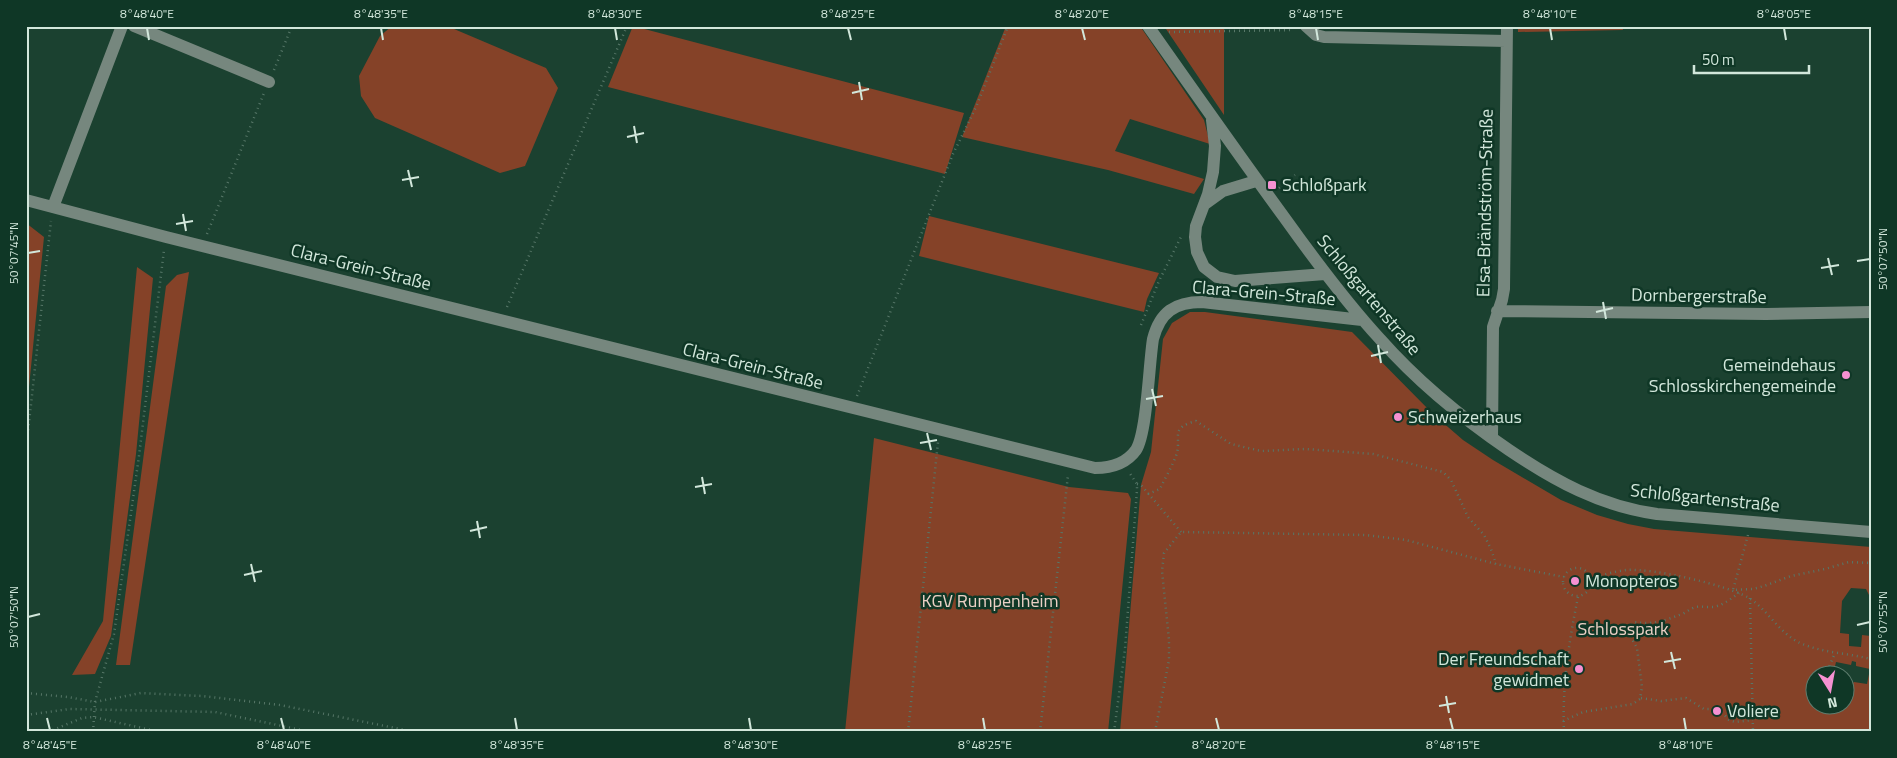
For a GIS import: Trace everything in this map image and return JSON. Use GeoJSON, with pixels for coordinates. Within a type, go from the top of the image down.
{"type":"FeatureCollection","features":[{"type":"Feature","properties":{"kind":"street"},"geometry":{"type":"LineString","coordinates":[[53,207],[122,26]]}},
{"type":"Feature","properties":{"kind":"street"},"geometry":{"type":"LineString","coordinates":[[134,26],[269,82]]}},
{"type":"Feature","properties":{"kind":"street","name":"Elsa-Brändström-Straße"},"geometry":{"type":"LineString","coordinates":[[1492,438],[1492,327],[1504,289],[1507,26]]}},
{"type":"Feature","properties":{"kind":"street"},"geometry":{"type":"LineString","coordinates":[[1308,28],[1316,35],[1324,37],[1506,41]]}},
{"type":"Feature","properties":{"kind":"street","name":"Schloßgartenstraße"},"geometry":{"type":"LineString","coordinates":[[1150,29],[1256,181],[1325,274],[1362,320],[1397,358],[1430,389],[1492,438],[1559,480],[1592,497],[1613,505],[1657,514],[1871,532]]}},
{"type":"Feature","properties":{"kind":"street"},"geometry":{"type":"LineString","coordinates":[[1212,118],[1215,152],[1211,183],[1196,226],[1196,243],[1204,267],[1216,277],[1235,281],[1325,274]]}},
{"type":"Feature","properties":{"kind":"street"},"geometry":{"type":"LineString","coordinates":[[1205,204],[1223,191],[1256,181]]}},
{"type":"Feature","properties":{"kind":"street","name":"Clara-Grein-Straße"},"geometry":{"type":"LineString","coordinates":[[26,200],[166,237],[1087,467],[1105,468],[1117,465],[1128,458],[1136,449],[1141,437],[1151,350],[1156,329],[1162,318],[1171,309],[1183,304],[1202,302],[1362,320]]}},
{"type":"Feature","properties":{"kind":"street","name":"Dornbergerstraße"},"geometry":{"type":"LineString","coordinates":[[1498,311],[1766,314],[1871,312]]}},
{"type":"Feature","properties":{"kind":"path"},"geometry":{"type":"LineString","coordinates":[[203,245],[292,26]]}},
{"type":"Feature","properties":{"kind":"path"},"geometry":{"type":"LineString","coordinates":[[502,320],[627,26]]}},
{"type":"Feature","properties":{"kind":"path"},"geometry":{"type":"LineString","coordinates":[[852,409],[953,154],[978,105],[1008,26]]}},
{"type":"Feature","properties":{"kind":"path"},"geometry":{"type":"LineString","coordinates":[[1150,29],[1308,28]]}},
{"type":"Feature","properties":{"kind":"path"},"geometry":{"type":"LineString","coordinates":[[1268,195],[1296,175]]}},
{"type":"Feature","properties":{"kind":"path"},"geometry":{"type":"LineString","coordinates":[[26,450],[53,207]]}},
{"type":"Feature","properties":{"kind":"path"},"geometry":{"type":"LineString","coordinates":[[93,732],[94,702],[114,634],[139,456],[166,237]]}},
{"type":"Feature","properties":{"kind":"path"},"geometry":{"type":"LineString","coordinates":[[1148,494],[1160,489],[1177,453],[1179,430],[1186,424],[1196,421],[1231,444],[1261,452],[1306,449],[1373,454],[1443,472],[1451,480],[1468,517],[1484,535],[1492,549],[1496,564]]}},
{"type":"Feature","properties":{"kind":"path"},"geometry":{"type":"LineString","coordinates":[[908,732],[939,430]]}},
{"type":"Feature","properties":{"kind":"path"},"geometry":{"type":"LineString","coordinates":[[1128,458],[1130,475],[1181,532],[1366,535],[1406,540],[1496,564],[1564,578]]}},
{"type":"Feature","properties":{"kind":"path"},"geometry":{"type":"LineString","coordinates":[[1040,732],[1070,463]]}},
{"type":"Feature","properties":{"kind":"path"},"geometry":{"type":"LineString","coordinates":[[1114,732],[1125,650],[1138,484]]}},
{"type":"Feature","properties":{"kind":"path"},"geometry":{"type":"LineString","coordinates":[[1733,590],[1752,522]]}},
{"type":"Feature","properties":{"kind":"path"},"geometry":{"type":"LineString","coordinates":[[1155,732],[1169,660],[1169,640],[1162,571],[1164,553],[1181,532]]}},
{"type":"Feature","properties":{"kind":"path"},"geometry":{"type":"LineString","coordinates":[[1733,590],[1759,588],[1791,576],[1849,562],[1871,562]]}},
{"type":"Feature","properties":{"kind":"path"},"geometry":{"type":"LineString","coordinates":[[1578,568],[1584,570],[1591,579],[1590,587],[1588,591],[1578,596],[1570,594],[1566,591],[1563,582],[1564,578],[1571,570],[1578,568]]}},
{"type":"Feature","properties":{"kind":"path"},"geometry":{"type":"LineString","coordinates":[[1591,579],[1616,571],[1640,570],[1720,585],[1750,598],[1783,630],[1799,642],[1835,653],[1871,659]]}},
{"type":"Feature","properties":{"kind":"path"},"geometry":{"type":"LineString","coordinates":[[1563,721],[1583,712],[1633,704],[1640,698],[1642,687],[1637,648],[1627,630],[1634,622],[1656,624],[1669,617],[1683,614],[1694,607],[1709,608],[1725,603],[1739,593]]}},
{"type":"Feature","properties":{"kind":"path"},"geometry":{"type":"LineString","coordinates":[[1564,732],[1566,663],[1578,596]]}},
{"type":"Feature","properties":{"kind":"path"},"geometry":{"type":"LineString","coordinates":[[1750,598],[1753,732]]}},
{"type":"Feature","properties":{"kind":"path"},"geometry":{"type":"LineString","coordinates":[[1829,666],[1835,653]]}},
{"type":"Feature","properties":{"kind":"path"},"geometry":{"type":"LineString","coordinates":[[26,693],[68,697],[94,702],[141,693],[202,696],[280,705],[415,732]]}},
{"type":"Feature","properties":{"kind":"path"},"geometry":{"type":"LineString","coordinates":[[1640,698],[1662,701],[1686,698],[1704,709],[1721,711],[1729,720],[1735,722],[1753,720]]}},
{"type":"Feature","properties":{"kind":"path"},"geometry":{"type":"LineString","coordinates":[[26,715],[70,709],[214,712],[311,732]]}},
{"type":"Feature","properties":{"kind":"path"},"geometry":{"type":"LineString","coordinates":[[48,732],[82,718],[93,717],[160,732]]}},
{"type":"Feature","properties":{"kind":"path"},"geometry":{"type":"LineString","coordinates":[[1867,732],[1871,729]]}},
{"type":"Feature","properties":{"kind":"green space"},"geometry":{"type":"Polygon","coordinates":[[[392,26],[447,26],[546,68],[558,88],[525,166],[500,173],[375,118],[361,96],[359,76],[380,36],[392,26]]]}},
{"type":"Feature","properties":{"kind":"green space"},"geometry":{"type":"Polygon","coordinates":[[[633,26],[964,113],[945,174],[608,87],[633,26]]]}},
{"type":"Feature","properties":{"kind":"green space"},"geometry":{"type":"Polygon","coordinates":[[[1006,26],[1140,26],[1204,120],[1210,144],[1130,119],[1115,151],[1204,179],[1194,194],[1108,170],[962,137],[1006,26]]]}},
{"type":"Feature","properties":{"kind":"green space"},"geometry":{"type":"Polygon","coordinates":[[[1164,26],[1224,26],[1224,115],[1164,26]]]}},
{"type":"Feature","properties":{"kind":"green space"},"geometry":{"type":"Polygon","coordinates":[[[1518,26],[1622,26],[1623,30],[1518,32],[1518,26]]]}},
{"type":"Feature","properties":{"kind":"green space"},"geometry":{"type":"Polygon","coordinates":[[[929,216],[1159,273],[1147,299],[1144,312],[919,256],[929,216]]]}},
{"type":"Feature","properties":{"kind":"green space"},"geometry":{"type":"Polygon","coordinates":[[[26,223],[44,237],[26,417],[26,223]]]}},
{"type":"Feature","properties":{"kind":"green space"},"geometry":{"type":"Polygon","coordinates":[[[137,267],[153,278],[136,454],[111,636],[95,674],[72,675],[103,621],[137,267]]]}},
{"type":"Feature","properties":{"kind":"green space"},"geometry":{"type":"Polygon","coordinates":[[[189,272],[130,665],[116,665],[166,286],[177,275],[189,272]]]}},
{"type":"Feature","properties":{"kind":"green space","name":"Schlosspark"},"geometry":{"type":"Polygon","coordinates":[[[1190,312],[1205,312],[1352,332],[1433,414],[1463,440],[1561,500],[1597,515],[1654,529],[1871,547],[1871,599],[1866,589],[1851,588],[1842,601],[1840,633],[1849,634],[1849,646],[1861,647],[1862,635],[1871,636],[1871,732],[1120,732],[1141,485],[1151,452],[1163,339],[1172,323],[1190,312]]]}},
{"type":"Feature","properties":{"kind":"green space","name":"KGV Rumpenheim"},"geometry":{"type":"Polygon","coordinates":[[[874,438],[1069,487],[1128,493],[1131,499],[1108,732],[845,732],[874,438]]]}},
{"type":"Feature","properties":{"kind":"place","name":"Schloßpark"},"geometry":{"type":"Point","coordinates":[1272,185]}},
{"type":"Feature","properties":{"kind":"place","name":"Gemeindehaus Schlosskirchengemeinde"},"geometry":{"type":"Point","coordinates":[1846,375]}},
{"type":"Feature","properties":{"kind":"place","name":"Schweizerhaus"},"geometry":{"type":"Point","coordinates":[1398,417]}},
{"type":"Feature","properties":{"kind":"place","name":"Monopteros"},"geometry":{"type":"Point","coordinates":[1575,581]}},
{"type":"Feature","properties":{"kind":"place","name":"Der Freundschaft gewidmet"},"geometry":{"type":"Point","coordinates":[1579,669]}},
{"type":"Feature","properties":{"kind":"place","name":"Voliere"},"geometry":{"type":"Point","coordinates":[1717,711]}}]}
